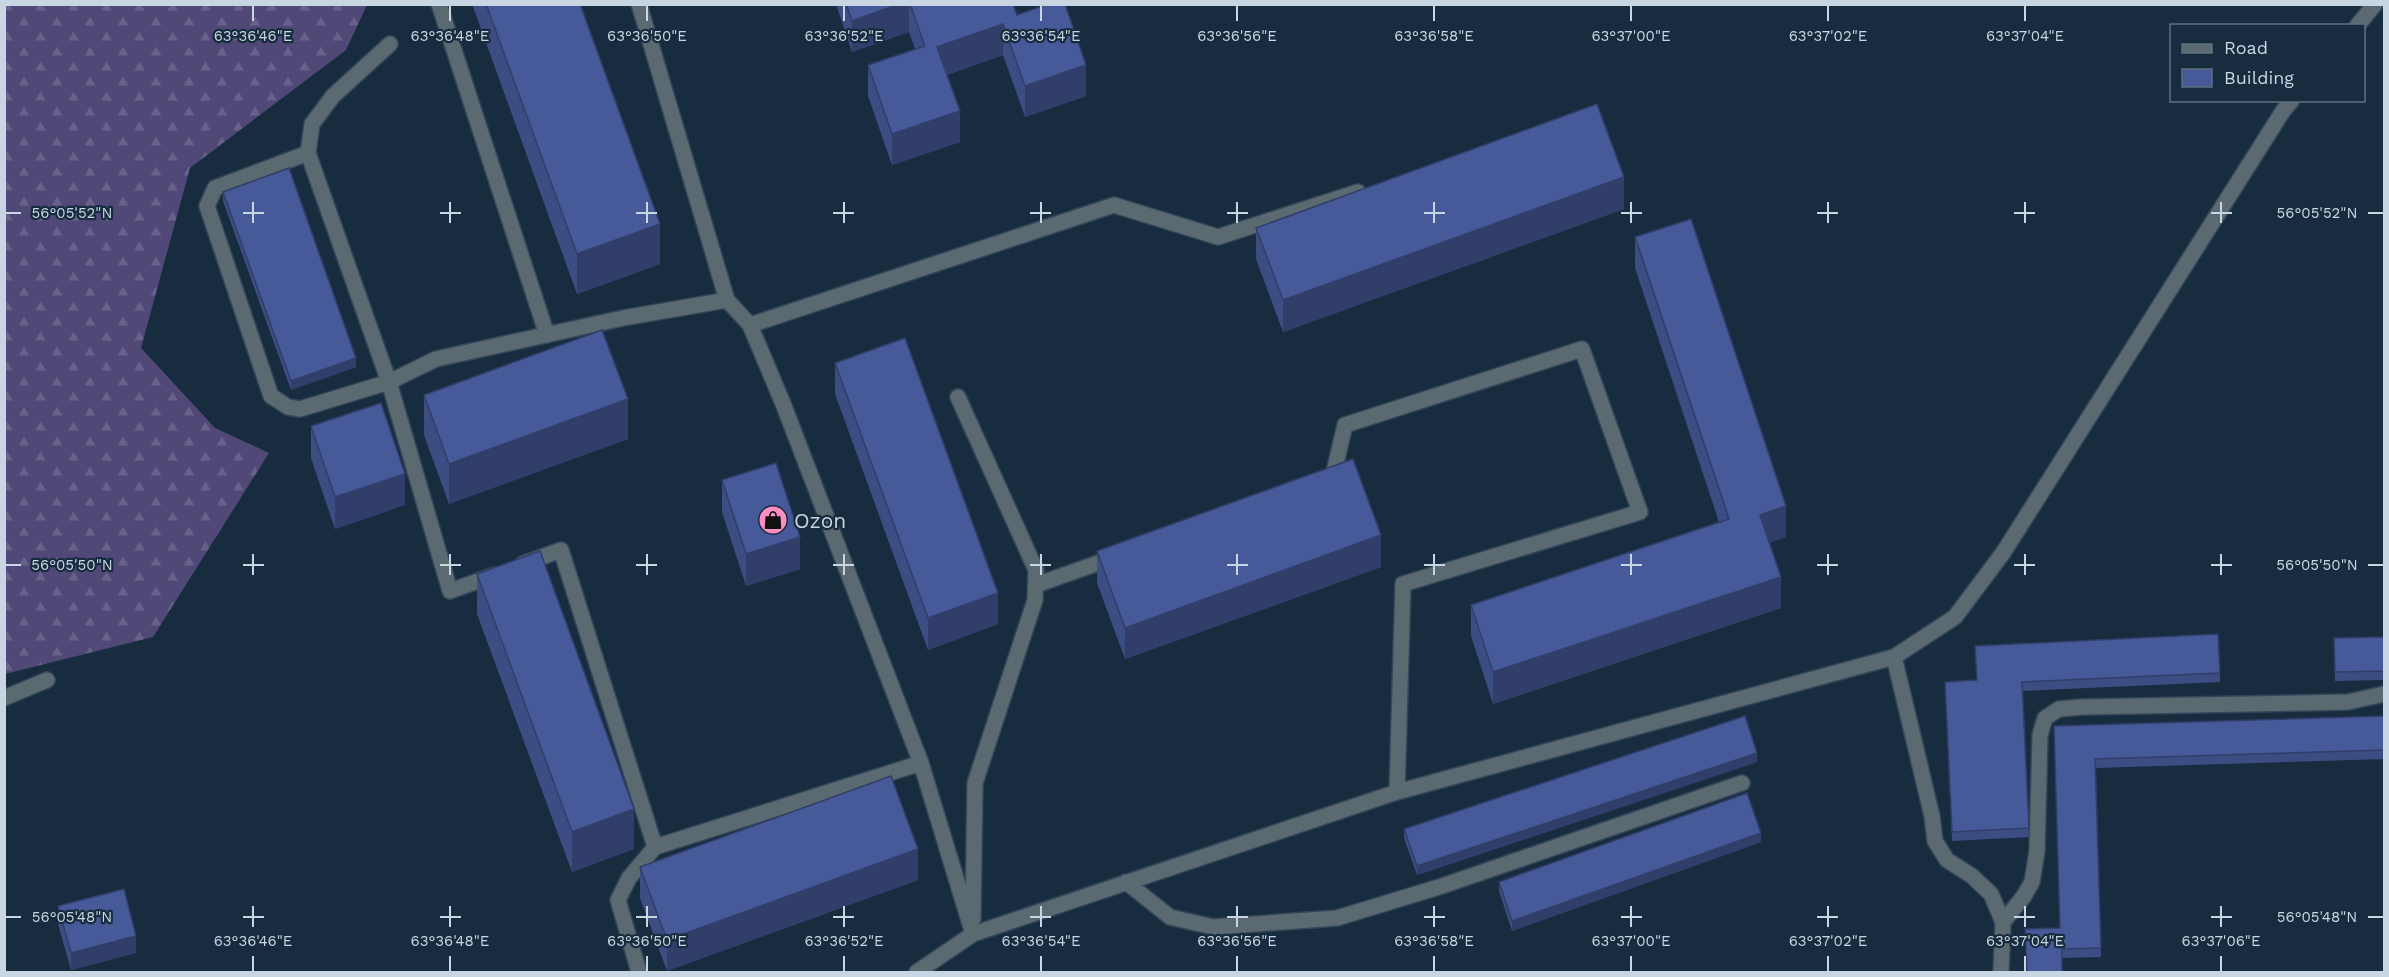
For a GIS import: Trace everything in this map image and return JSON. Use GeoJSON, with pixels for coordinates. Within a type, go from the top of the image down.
{"type":"FeatureCollection","features":[{"type":"Feature","properties":{"kind":"street"},"geometry":{"type":"LineString","coordinates":[[439,4],[547,335]]}},
{"type":"Feature","properties":{"kind":"street"},"geometry":{"type":"LineString","coordinates":[[639,4],[727,300],[750,325],[784,406],[921,763],[973,934]]}},
{"type":"Feature","properties":{"kind":"street"},"geometry":{"type":"LineString","coordinates":[[2359,24],[2375,4]]}},
{"type":"Feature","properties":{"kind":"street"},"geometry":{"type":"LineString","coordinates":[[390,44],[333,96],[312,124],[308,153],[389,382],[450,591],[561,550],[656,847]]}},
{"type":"Feature","properties":{"kind":"street"},"geometry":{"type":"LineString","coordinates":[[917,972],[973,934],[1397,792],[1894,657],[1955,617],[2003,553],[2276,121],[2290,102]]}},
{"type":"Feature","properties":{"kind":"street"},"geometry":{"type":"LineString","coordinates":[[308,153],[215,188],[207,206],[271,396],[288,407],[300,409],[389,382],[436,359],[622,318],[727,300]]}},
{"type":"Feature","properties":{"kind":"street"},"geometry":{"type":"LineString","coordinates":[[750,325],[1114,205],[1218,237],[1377,186]]}},
{"type":"Feature","properties":{"kind":"street"},"geometry":{"type":"LineString","coordinates":[[1321,484],[1332,480],[1345,425],[1582,349],[1640,512],[1403,584],[1397,792]]}},
{"type":"Feature","properties":{"kind":"street"},"geometry":{"type":"LineString","coordinates":[[958,398],[1036,570],[1035,600],[975,783],[973,934]]}},
{"type":"Feature","properties":{"kind":"street"},"geometry":{"type":"LineString","coordinates":[[1036,585],[1134,550]]}},
{"type":"Feature","properties":{"kind":"street"},"geometry":{"type":"LineString","coordinates":[[1894,657],[1932,816],[1935,841],[1947,860],[1972,876],[1991,894],[2003,922],[2001,972]]}},
{"type":"Feature","properties":{"kind":"street"},"geometry":{"type":"LineString","coordinates":[[4,698],[46,680]]}},
{"type":"Feature","properties":{"kind":"street"},"geometry":{"type":"LineString","coordinates":[[2003,922],[2032,882],[2037,851],[2040,735],[2045,718],[2059,709],[2348,702],[2385,694]]}},
{"type":"Feature","properties":{"kind":"street"},"geometry":{"type":"LineString","coordinates":[[639,972],[618,900],[629,878],[656,847],[921,763]]}},
{"type":"Feature","properties":{"kind":"street"},"geometry":{"type":"LineString","coordinates":[[1126,882],[1170,917],[1214,927],[1337,918],[1439,887],[1742,783]]}},
{"type":"Feature","properties":{"kind":"green space"},"geometry":{"type":"Polygon","coordinates":[[[4,5],[367,5],[346,50],[190,168],[141,348],[215,428],[269,453],[153,637],[5,674],[4,5]]]}},
{"type":"Feature","properties":{"kind":"building"},"geometry":{"type":"Polygon","coordinates":[[[486,4],[580,4],[660,224],[577,254],[486,4]]]}},
{"type":"Feature","properties":{"kind":"building"},"geometry":{"type":"Polygon","coordinates":[[[846,4],[899,4],[852,21],[846,4]]]}},
{"type":"Feature","properties":{"kind":"building"},"geometry":{"type":"Polygon","coordinates":[[[910,4],[1013,4],[1017,15],[1048,4],[1065,4],[1086,65],[1025,86],[1003,24],[937,47],[960,111],[892,134],[868,65],[925,46],[910,4]]]}},
{"type":"Feature","properties":{"kind":"building"},"geometry":{"type":"Polygon","coordinates":[[[1597,104],[1624,177],[1283,300],[1256,228],[1597,104]]]}},
{"type":"Feature","properties":{"kind":"building"},"geometry":{"type":"Polygon","coordinates":[[[289,168],[356,358],[291,381],[223,192],[289,168]]]}},
{"type":"Feature","properties":{"kind":"building"},"geometry":{"type":"Polygon","coordinates":[[[1691,219],[1786,506],[1760,515],[1781,577],[1493,672],[1471,605],[1729,519],[1635,237],[1691,219]]]}},
{"type":"Feature","properties":{"kind":"building"},"geometry":{"type":"Polygon","coordinates":[[[602,330],[628,399],[449,464],[424,395],[602,330]]]}},
{"type":"Feature","properties":{"kind":"building"},"geometry":{"type":"Polygon","coordinates":[[[905,338],[998,593],[928,618],[835,363],[905,338]]]}},
{"type":"Feature","properties":{"kind":"building"},"geometry":{"type":"Polygon","coordinates":[[[381,403],[405,474],[335,497],[311,426],[381,403]]]}},
{"type":"Feature","properties":{"kind":"building"},"geometry":{"type":"Polygon","coordinates":[[[1353,459],[1381,535],[1125,628],[1097,551],[1353,459]]]}},
{"type":"Feature","properties":{"kind":"building"},"geometry":{"type":"Polygon","coordinates":[[[776,463],[800,537],[746,554],[722,480],[776,463]]]}},
{"type":"Feature","properties":{"kind":"building"},"geometry":{"type":"Polygon","coordinates":[[[540,551],[634,809],[572,832],[477,574],[540,551]]]}},
{"type":"Feature","properties":{"kind":"building"},"geometry":{"type":"Polygon","coordinates":[[[2218,634],[2220,673],[2022,682],[2029,828],[1952,832],[1945,682],[1977,680],[1975,646],[2218,634]]]}},
{"type":"Feature","properties":{"kind":"building"},"geometry":{"type":"Polygon","coordinates":[[[2385,637],[2385,671],[2335,672],[2334,638],[2385,637]]]}},
{"type":"Feature","properties":{"kind":"building"},"geometry":{"type":"Polygon","coordinates":[[[1745,716],[1757,753],[1417,866],[1404,829],[1745,716]]]}},
{"type":"Feature","properties":{"kind":"building"},"geometry":{"type":"Polygon","coordinates":[[[2385,716],[2385,750],[2095,759],[2101,948],[2062,949],[2062,972],[2027,972],[2025,929],[2060,928],[2054,726],[2385,716]]]}},
{"type":"Feature","properties":{"kind":"building"},"geometry":{"type":"Polygon","coordinates":[[[891,776],[918,849],[667,940],[640,867],[891,776]]]}},
{"type":"Feature","properties":{"kind":"building"},"geometry":{"type":"Polygon","coordinates":[[[1747,793],[1761,833],[1512,921],[1499,882],[1747,793]]]}},
{"type":"Feature","properties":{"kind":"building"},"geometry":{"type":"Polygon","coordinates":[[[124,889],[136,936],[71,953],[58,906],[124,889]]]}},
{"type":"Feature","properties":{"kind":"place","name":"Ozon"},"geometry":{"type":"Point","coordinates":[773,520]}}]}
